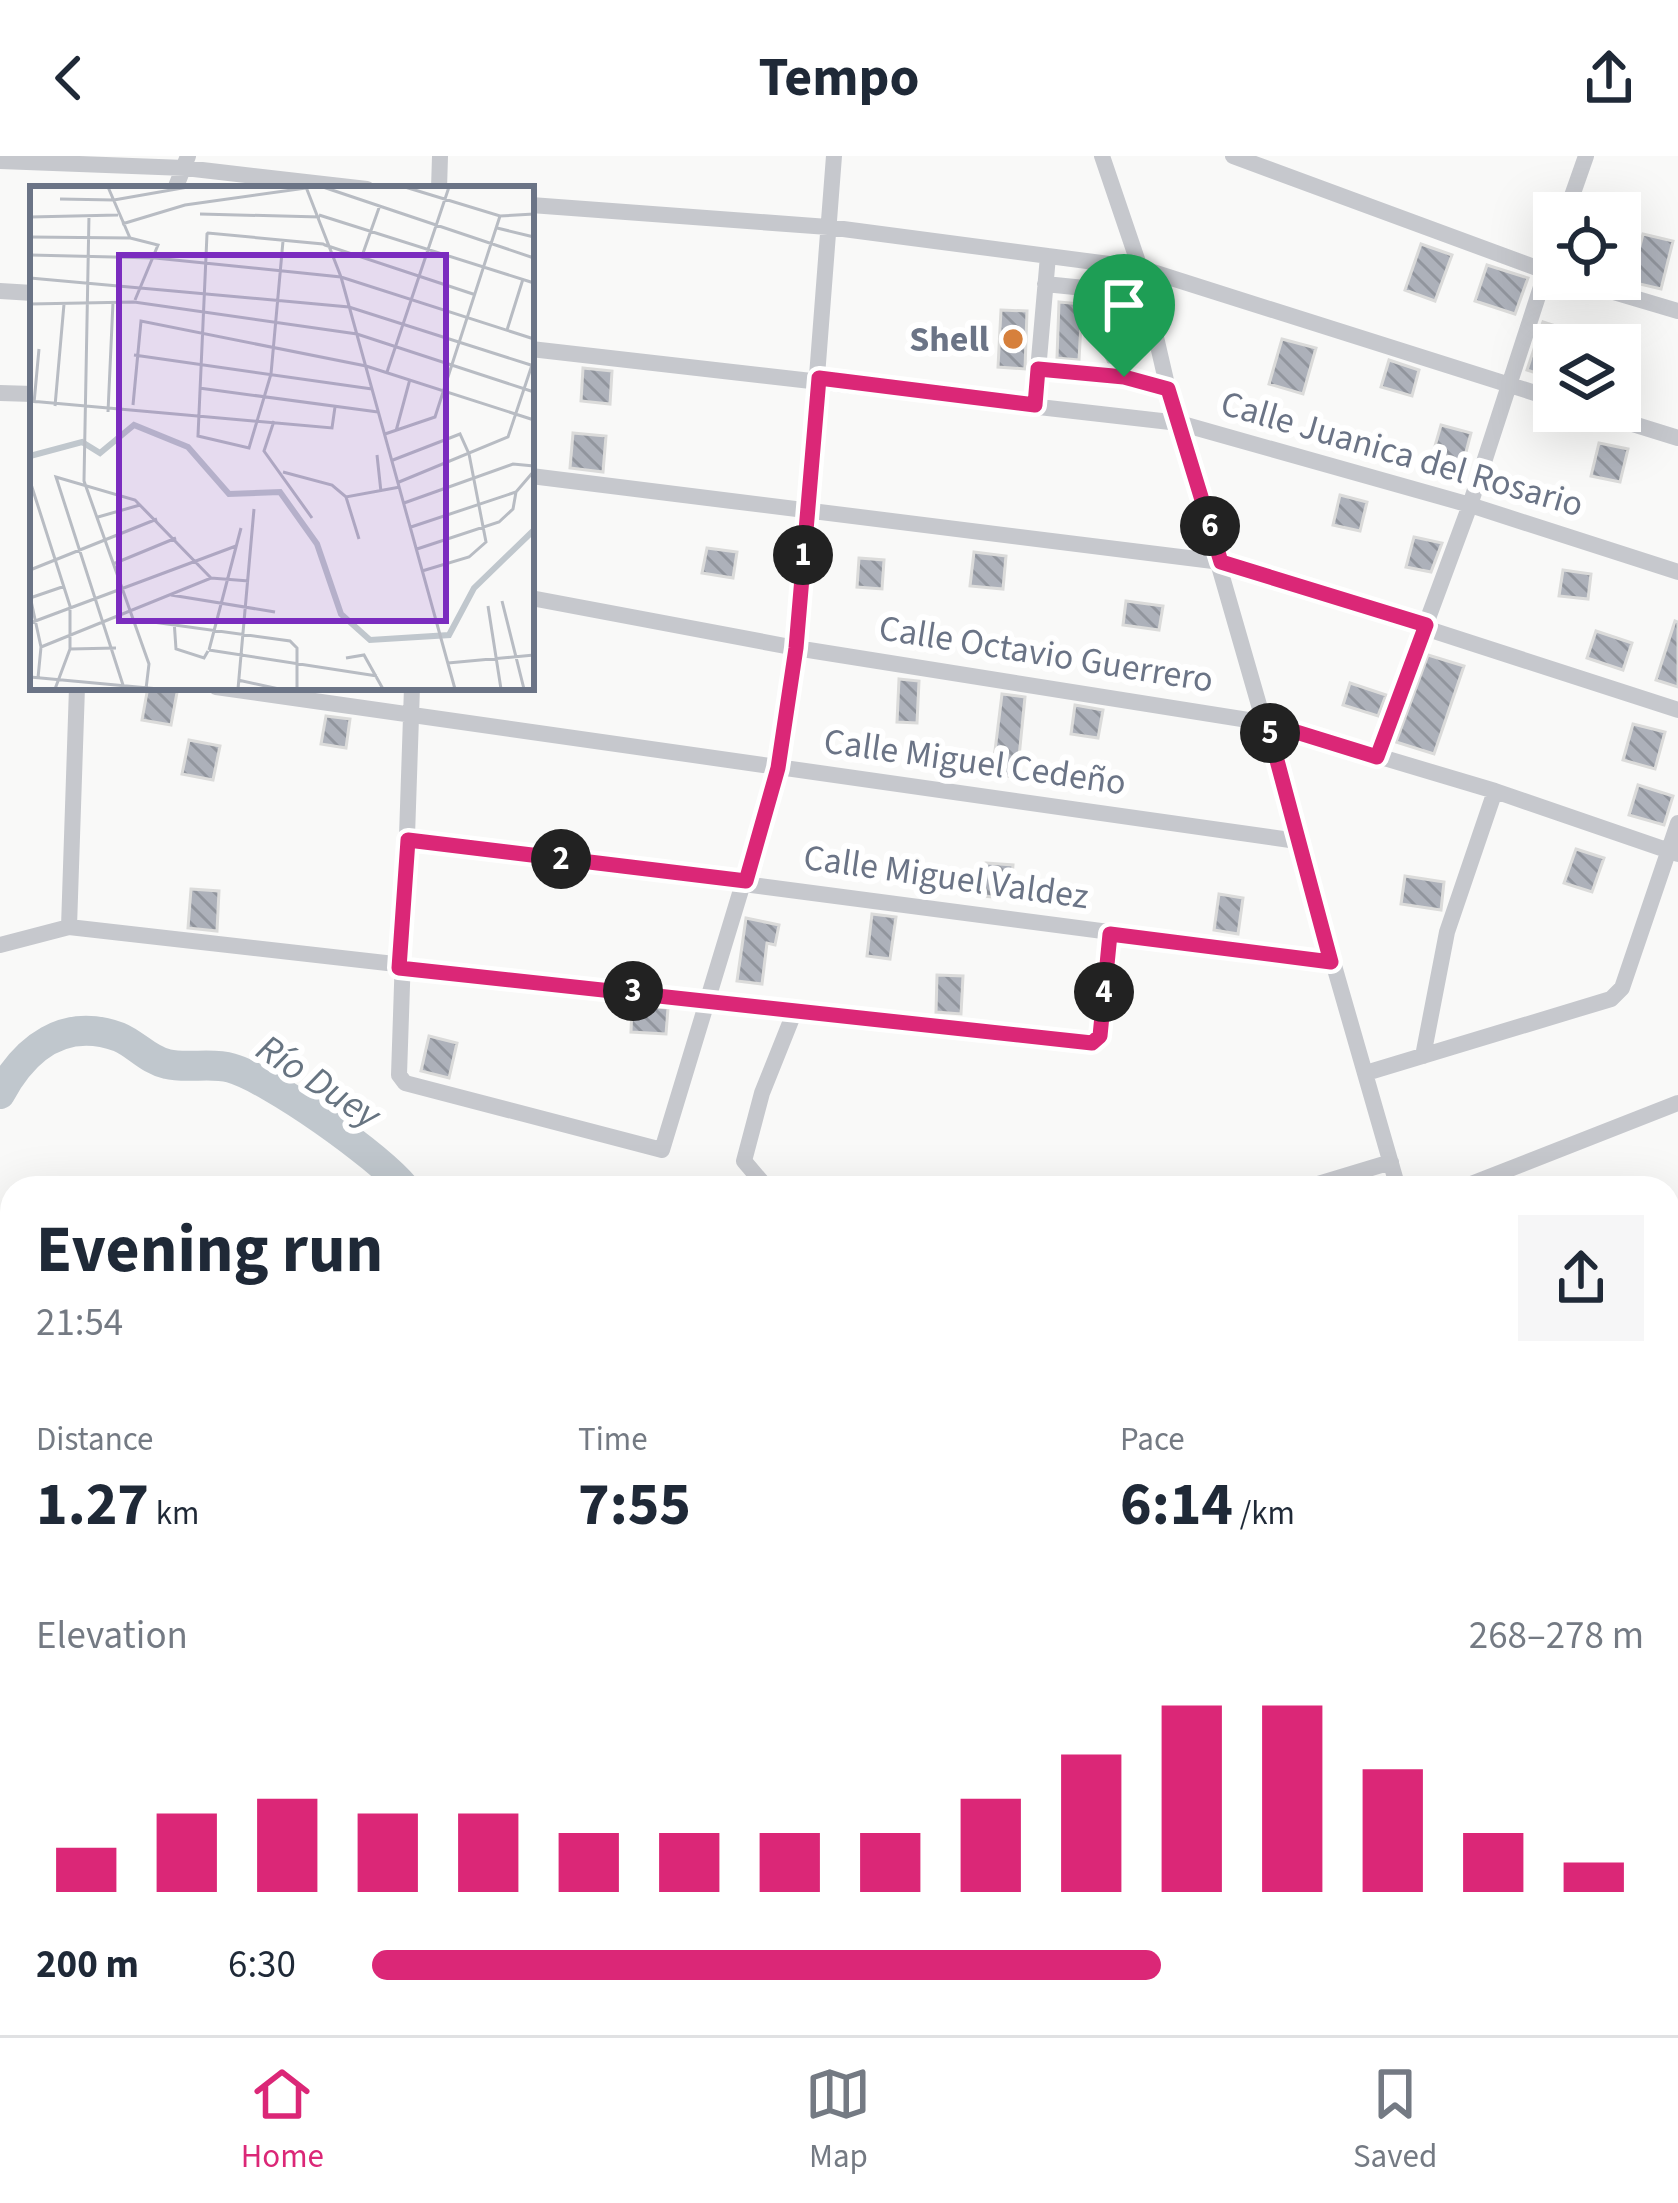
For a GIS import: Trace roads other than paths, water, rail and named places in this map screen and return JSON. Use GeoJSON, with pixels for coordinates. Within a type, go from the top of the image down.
{"type":"FeatureCollection","features":[{"type":"Feature","properties":{"kind":"street"},"geometry":{"type":"LineString","coordinates":[[439,186],[440,156]]}},
{"type":"Feature","properties":{"kind":"street"},"geometry":{"type":"LineString","coordinates":[[412,690],[398,1075],[405,1083],[662,1150],[778,768],[796,648],[834,156]]}},
{"type":"Feature","properties":{"kind":"street"},"geometry":{"type":"LineString","coordinates":[[1102,156],[1140,268],[1168,389],[1394,1176]]}},
{"type":"Feature","properties":{"kind":"street"},"geometry":{"type":"LineString","coordinates":[[1573,192],[1586,156]]}},
{"type":"Feature","properties":{"kind":"street"},"geometry":{"type":"LineString","coordinates":[[1245,158],[1533,267]]}},
{"type":"Feature","properties":{"kind":"street"},"geometry":{"type":"LineString","coordinates":[[0,161],[187,162],[347,186]]}},
{"type":"Feature","properties":{"kind":"street"},"geometry":{"type":"LineString","coordinates":[[534,205],[828,227],[1140,268],[1533,393]]}},
{"type":"Feature","properties":{"kind":"street"},"geometry":{"type":"LineString","coordinates":[[1035,405],[1048,256]]}},
{"type":"Feature","properties":{"kind":"street"},"geometry":{"type":"LineString","coordinates":[[1120,266],[1108,346],[1124,377]]}},
{"type":"Feature","properties":{"kind":"street"},"geometry":{"type":"LineString","coordinates":[[1046,284],[1114,292]]}},
{"type":"Feature","properties":{"kind":"street"},"geometry":{"type":"LineString","coordinates":[[0,292],[30,293]]}},
{"type":"Feature","properties":{"kind":"street"},"geometry":{"type":"LineString","coordinates":[[1377,757],[1540,300]]}},
{"type":"Feature","properties":{"kind":"street"},"geometry":{"type":"LineString","coordinates":[[1641,300],[1678,311]]}},
{"type":"Feature","properties":{"kind":"street","name":"Calle Juanica del Rosario"},"geometry":{"type":"LineString","coordinates":[[534,349],[819,378],[1179,423],[1470,505],[1678,572]]}},
{"type":"Feature","properties":{"kind":"street"},"geometry":{"type":"LineString","coordinates":[[1038,369],[1124,377],[1168,389]]}},
{"type":"Feature","properties":{"kind":"street"},"geometry":{"type":"LineString","coordinates":[[0,393],[30,394]]}},
{"type":"Feature","properties":{"kind":"street"},"geometry":{"type":"LineString","coordinates":[[1641,426],[1678,438]]}},
{"type":"Feature","properties":{"kind":"street"},"geometry":{"type":"LineString","coordinates":[[534,476],[1221,562],[1678,710]]}},
{"type":"Feature","properties":{"kind":"street","name":"Calle Octavio Guerrero"},"geometry":{"type":"LineString","coordinates":[[534,599],[796,648],[1267,723],[1495,791],[1673,852]]}},
{"type":"Feature","properties":{"kind":"street"},"geometry":{"type":"LineString","coordinates":[[69,927],[77,690]]}},
{"type":"Feature","properties":{"kind":"street","name":"Calle Miguel Cedeño"},"geometry":{"type":"LineString","coordinates":[[236,690],[1298,841]]}},
{"type":"Feature","properties":{"kind":"street"},"geometry":{"type":"LineString","coordinates":[[1423,1056],[1447,932],[1495,791]]}},
{"type":"Feature","properties":{"kind":"street"},"geometry":{"type":"LineString","coordinates":[[1366,1073],[1598,1007],[1611,999],[1622,988],[1673,852],[1678,824]]}},
{"type":"Feature","properties":{"kind":"street","name":"Calle Miguel Valdez"},"geometry":{"type":"LineString","coordinates":[[408,840],[746,881],[1331,962]]}},
{"type":"Feature","properties":{"kind":"street"},"geometry":{"type":"LineString","coordinates":[[0,945],[69,927],[1092,1043],[1100,1036],[1110,934]]}},
{"type":"Feature","properties":{"kind":"street"},"geometry":{"type":"LineString","coordinates":[[757,1176],[744,1161],[762,1093],[796,1008]]}},
{"type":"Feature","properties":{"kind":"street"},"geometry":{"type":"LineString","coordinates":[[1492,1176],[1678,1103]]}},
{"type":"Feature","properties":{"kind":"street"},"geometry":{"type":"LineString","coordinates":[[1347,1176],[1390,1162]]}},
{"type":"Feature","properties":{"kind":"waterway","name":"Río Duey"},"geometry":{"type":"LineString","coordinates":[[0,1094],[21,1063],[48,1041],[64,1034],[99,1032],[119,1037],[167,1064],[223,1066],[249,1075],[323,1120],[393,1176]]}},
{"type":"Feature","properties":{"kind":"place","name":"Shell"},"geometry":{"type":"Point","coordinates":[1013,339]}}]}
